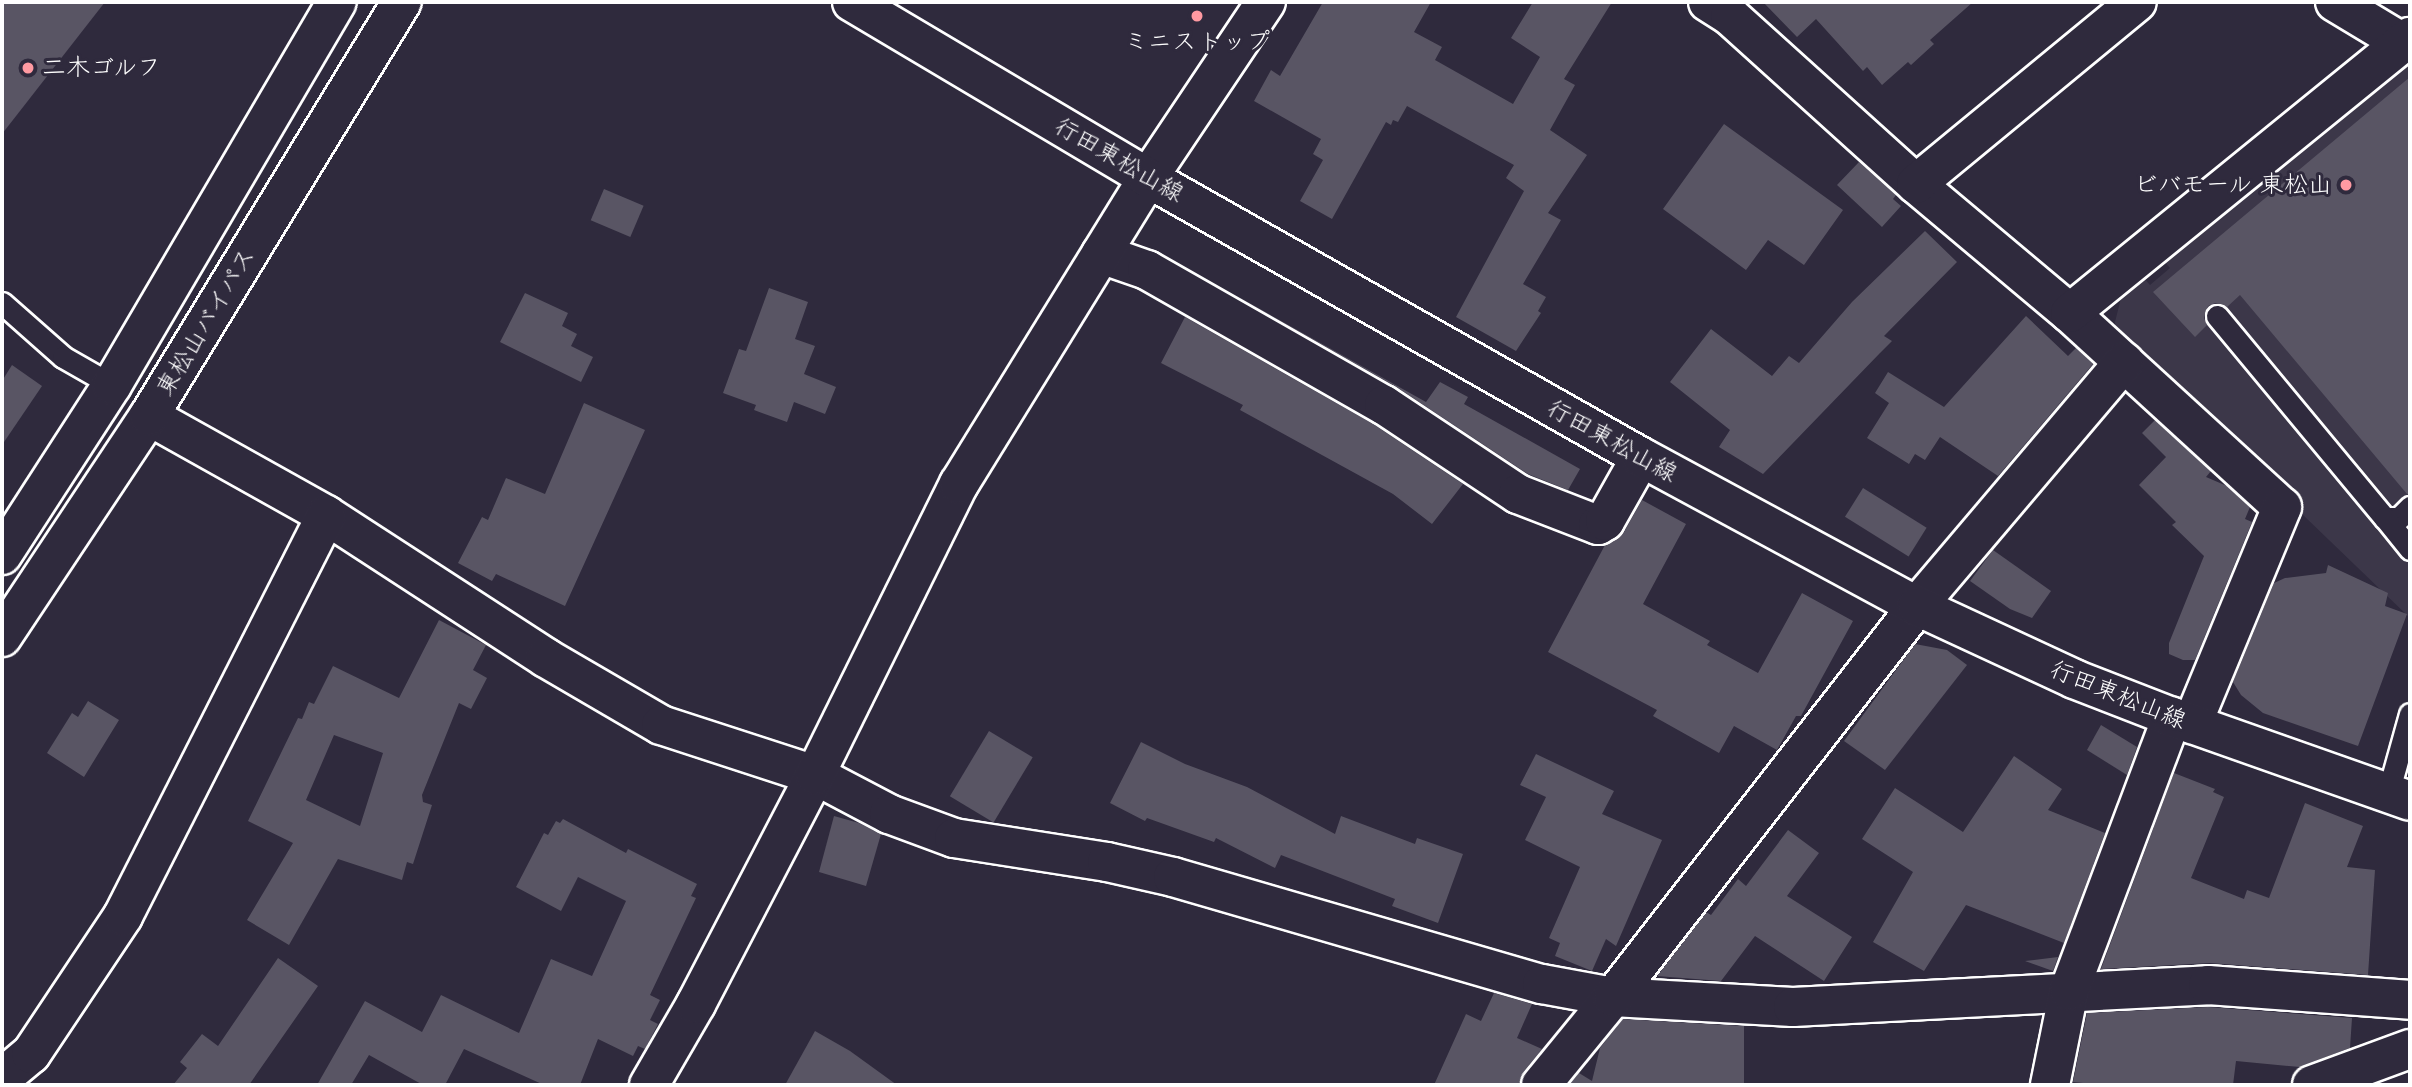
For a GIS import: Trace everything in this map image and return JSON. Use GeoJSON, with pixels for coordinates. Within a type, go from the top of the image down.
{"type":"FeatureCollection","features":[{"type":"Feature","properties":{"kind":"main road","name":"東松山バイパス"},"geometry":{"type":"LineString","coordinates":[[2,555],[112,386],[337,2]]}},
{"type":"Feature","properties":{"kind":"main road","name":"東松山バイパス"},"geometry":{"type":"LineString","coordinates":[[2,637],[149,416],[402,2]]}},
{"type":"Feature","properties":{"kind":"main road","name":"行田東松山線"},"geometry":{"type":"LineString","coordinates":[[852,2],[1148,178],[1641,457],[1917,606],[2074,679],[2399,797]]}},
{"type":"Feature","properties":{"kind":"main road"},"geometry":{"type":"LineString","coordinates":[[649,1085],[696,1004],[815,775],[959,484],[1148,178],[1266,2]]}},
{"type":"Feature","properties":{"kind":"main road"},"geometry":{"type":"LineString","coordinates":[[1916,184],[2137,2]]}},
{"type":"Feature","properties":{"kind":"main road"},"geometry":{"type":"LineString","coordinates":[[2070,313],[2407,40],[2336,2]]}},
{"type":"Feature","properties":{"kind":"main road"},"geometry":{"type":"LineString","coordinates":[[1727,6],[1916,184],[2070,313],[2282,507],[2182,720],[2069,991],[2050,1085]]}},
{"type":"Feature","properties":{"kind":"main road"},"geometry":{"type":"LineString","coordinates":[[1101,254],[1147,270],[1372,398],[1518,494],[1598,525],[1605,521],[1641,457]]}},
{"type":"Feature","properties":{"kind":"main road"},"geometry":{"type":"LineString","coordinates":[[1541,1085],[1613,998],[1917,606],[2124,362]]}},
{"type":"Feature","properties":{"kind":"main road"},"geometry":{"type":"LineString","coordinates":[[149,416],[326,516],[546,658],[661,725],[815,775],[889,814],[954,838],[1107,862],[1173,877],[1542,984],[1613,998],[1793,1007],[2208,985],[2410,1000]]}},
{"type":"Feature","properties":{"kind":"main road"},"geometry":{"type":"LineString","coordinates":[[2,1078],[31,1054],[123,916],[326,516]]}},
{"type":"Feature","properties":{"kind":"main road"},"geometry":{"type":"LineString","coordinates":[[2312,1085],[2410,1049]]}},
{"type":"Feature","properties":{"kind":"lane"},"geometry":{"type":"LineString","coordinates":[[2,303],[63,357],[112,386]]}},
{"type":"Feature","properties":{"kind":"lane"},"geometry":{"type":"LineString","coordinates":[[2217,316],[2410,549]]}},
{"type":"Feature","properties":{"kind":"lane"},"geometry":{"type":"LineString","coordinates":[[2385,518],[2399,518],[2410,507]]}},
{"type":"Feature","properties":{"kind":"lane"},"geometry":{"type":"LineString","coordinates":[[2399,797],[2410,715]]}},
{"type":"Feature","properties":{"kind":"shaded area"},"geometry":{"type":"Polygon","coordinates":[[[2410,56],[2410,618],[2116,335],[2115,322],[2121,298],[2128,288],[2143,277],[2150,285],[2170,268],[2164,261],[2410,56]]]}},
{"type":"Feature","properties":{"kind":"building","name":"二木ゴルフ"},"geometry":{"type":"Polygon","coordinates":[[[2,2],[105,2],[2,134],[2,2]]]}},
{"type":"Feature","properties":{"kind":"building"},"geometry":{"type":"Polygon","coordinates":[[[1323,2],[1431,2],[1414,32],[1442,47],[1435,60],[1513,104],[1540,57],[1511,38],[1533,2],[1612,2],[1564,79],[1575,85],[1550,130],[1587,155],[1548,213],[1561,220],[1523,284],[1546,297],[1538,311],[1541,313],[1516,351],[1456,317],[1524,191],[1506,178],[1514,165],[1407,106],[1398,122],[1393,120],[1391,125],[1386,122],[1332,219],[1300,201],[1323,160],[1313,154],[1321,139],[1254,101],[1271,70],[1280,76],[1323,2]]]}},
{"type":"Feature","properties":{"kind":"building"},"geometry":{"type":"Polygon","coordinates":[[[1763,2],[1973,2],[1930,40],[1934,44],[1911,65],[1908,62],[1882,85],[1867,67],[1863,71],[1816,19],[1797,37],[1763,2]]]}},
{"type":"Feature","properties":{"kind":"building","name":"ビバモール 東松山"},"geometry":{"type":"Polygon","coordinates":[[[2410,77],[2410,494],[2407,494],[2240,295],[2227,307],[2215,303],[2208,306],[2204,318],[2207,325],[2195,337],[2153,292],[2410,77]]]}},
{"type":"Feature","properties":{"kind":"building"},"geometry":{"type":"Polygon","coordinates":[[[1724,124],[1843,210],[1804,265],[1768,240],[1746,270],[1663,209],[1724,124]]]}},
{"type":"Feature","properties":{"kind":"building"},"geometry":{"type":"Polygon","coordinates":[[[1859,162],[1896,195],[1893,199],[1901,206],[1882,227],[1837,185],[1859,162]]]}},
{"type":"Feature","properties":{"kind":"building"},"geometry":{"type":"Polygon","coordinates":[[[604,189],[644,206],[630,237],[591,220],[604,189]]]}},
{"type":"Feature","properties":{"kind":"building"},"geometry":{"type":"Polygon","coordinates":[[[1925,231],[1957,262],[1884,336],[1892,341],[1763,474],[1719,447],[1730,430],[1670,382],[1711,329],[1772,376],[1789,356],[1799,363],[1852,302],[1925,231]]]}},
{"type":"Feature","properties":{"kind":"building"},"geometry":{"type":"Polygon","coordinates":[[[769,288],[808,302],[795,339],[815,346],[804,374],[836,387],[825,414],[794,402],[787,422],[754,410],[756,405],[723,393],[739,349],[746,351],[769,288]]]}},
{"type":"Feature","properties":{"kind":"building"},"geometry":{"type":"Polygon","coordinates":[[[1226,290],[1426,402],[1440,382],[1468,397],[1464,404],[1580,469],[1568,490],[1528,474],[1395,386],[1226,290]]]}},
{"type":"Feature","properties":{"kind":"building"},"geometry":{"type":"Polygon","coordinates":[[[525,293],[568,313],[562,326],[577,334],[571,346],[593,357],[581,382],[500,342],[525,293]]]}},
{"type":"Feature","properties":{"kind":"building"},"geometry":{"type":"Polygon","coordinates":[[[2026,316],[2068,356],[2076,348],[2093,364],[1998,476],[1940,437],[1925,460],[1915,454],[1909,464],[1867,438],[1889,403],[1875,393],[1888,372],[1944,407],[2026,316]]]}},
{"type":"Feature","properties":{"kind":"building"},"geometry":{"type":"Polygon","coordinates":[[[1185,317],[1373,424],[1463,484],[1432,524],[1393,494],[1240,410],[1243,405],[1161,363],[1185,317]]]}},
{"type":"Feature","properties":{"kind":"building"},"geometry":{"type":"Polygon","coordinates":[[[12,365],[42,386],[2,445],[2,381],[12,365]]]}},
{"type":"Feature","properties":{"kind":"building"},"geometry":{"type":"Polygon","coordinates":[[[584,403],[645,430],[565,606],[496,574],[492,581],[458,563],[482,517],[488,520],[506,478],[545,494],[584,403]]]}},
{"type":"Feature","properties":{"kind":"building"},"geometry":{"type":"Polygon","coordinates":[[[2155,420],[2211,471],[2206,477],[2227,486],[2250,507],[2245,519],[2252,522],[2195,660],[2183,660],[2169,654],[2169,643],[2204,556],[2172,525],[2176,522],[2139,485],[2166,457],[2142,433],[2155,420]]]}},
{"type":"Feature","properties":{"kind":"building"},"geometry":{"type":"Polygon","coordinates":[[[1863,488],[1927,528],[1909,557],[1845,517],[1863,488]]]}},
{"type":"Feature","properties":{"kind":"building"},"geometry":{"type":"Polygon","coordinates":[[[1642,500],[1686,524],[1643,604],[1710,641],[1707,645],[1758,673],[1802,593],[1853,621],[1801,716],[1796,716],[1777,750],[1734,726],[1719,753],[1653,716],[1657,710],[1548,652],[1605,545],[1624,532],[1642,500]]]}},
{"type":"Feature","properties":{"kind":"building"},"geometry":{"type":"Polygon","coordinates":[[[1993,550],[2051,591],[2032,618],[2010,609],[1970,581],[1993,550]]]}},
{"type":"Feature","properties":{"kind":"building"},"geometry":{"type":"Polygon","coordinates":[[[2328,565],[2388,593],[2385,606],[2407,614],[2358,746],[2263,713],[2241,695],[2233,682],[2274,583],[2285,578],[2326,573],[2328,565]]]}},
{"type":"Feature","properties":{"kind":"building"},"geometry":{"type":"Polygon","coordinates":[[[439,620],[486,645],[473,670],[487,678],[471,709],[459,703],[422,795],[423,802],[432,805],[413,864],[407,862],[402,880],[338,859],[289,945],[247,920],[293,843],[248,821],[298,718],[302,719],[309,702],[314,704],[333,666],[399,698],[439,620]],[[334,735],[306,800],[360,826],[383,753],[334,735]]]}},
{"type":"Feature","properties":{"kind":"building"},"geometry":{"type":"Polygon","coordinates":[[[1915,644],[1947,650],[1967,665],[1885,770],[1844,741],[1915,644]]]}},
{"type":"Feature","properties":{"kind":"building"},"geometry":{"type":"Polygon","coordinates":[[[88,701],[119,720],[84,777],[47,753],[72,713],[78,717],[88,701]]]}},
{"type":"Feature","properties":{"kind":"building"},"geometry":{"type":"Polygon","coordinates":[[[2101,725],[2137,747],[2127,775],[2087,750],[2101,725]]]}},
{"type":"Feature","properties":{"kind":"building"},"geometry":{"type":"Polygon","coordinates":[[[989,731],[1033,757],[994,822],[950,796],[989,731]]]}},
{"type":"Feature","properties":{"kind":"building"},"geometry":{"type":"Polygon","coordinates":[[[1141,742],[1185,764],[1247,787],[1335,834],[1341,816],[1415,844],[1417,838],[1463,854],[1438,923],[1392,906],[1395,899],[1281,855],[1275,868],[1216,838],[1214,842],[1147,818],[1145,821],[1110,803],[1141,742]]]}},
{"type":"Feature","properties":{"kind":"building"},"geometry":{"type":"Polygon","coordinates":[[[1536,754],[1614,791],[1602,814],[1662,840],[1616,946],[1606,939],[1592,971],[1555,956],[1560,943],[1549,938],[1580,867],[1525,840],[1546,797],[1520,785],[1536,754]]]}},
{"type":"Feature","properties":{"kind":"building"},"geometry":{"type":"Polygon","coordinates":[[[2014,756],[2062,789],[2048,810],[2105,833],[2064,943],[1966,905],[1924,971],[1873,942],[1913,872],[1862,839],[1895,788],[1963,832],[2014,756]]]}},
{"type":"Feature","properties":{"kind":"building"},"geometry":{"type":"Polygon","coordinates":[[[2174,773],[2215,789],[2213,792],[2224,797],[2191,878],[2244,899],[2247,890],[2269,898],[2305,803],[2363,826],[2347,867],[2375,870],[2368,975],[2210,963],[2101,969],[2174,773]]]}},
{"type":"Feature","properties":{"kind":"building"},"geometry":{"type":"Polygon","coordinates":[[[834,816],[859,823],[881,834],[866,886],[819,872],[834,816]]]}},
{"type":"Feature","properties":{"kind":"building"},"geometry":{"type":"Polygon","coordinates":[[[563,819],[626,853],[628,849],[697,884],[691,896],[696,898],[650,995],[660,1000],[650,1020],[658,1024],[645,1049],[638,1046],[633,1056],[598,1039],[580,1085],[544,1085],[464,1049],[445,1085],[423,1085],[369,1055],[351,1085],[317,1085],[365,1001],[422,1032],[441,995],[519,1033],[551,959],[592,976],[626,901],[578,877],[561,911],[516,887],[544,833],[548,835],[556,821],[560,823],[563,819]]]}},
{"type":"Feature","properties":{"kind":"building"},"geometry":{"type":"Polygon","coordinates":[[[1788,830],[1819,853],[1787,896],[1852,937],[1824,981],[1755,936],[1721,981],[1657,976],[1706,912],[1711,915],[1738,879],[1746,886],[1788,830]]]}},
{"type":"Feature","properties":{"kind":"building"},"geometry":{"type":"Polygon","coordinates":[[[2058,957],[2053,971],[2025,961],[2058,957]]]}},
{"type":"Feature","properties":{"kind":"building"},"geometry":{"type":"Polygon","coordinates":[[[278,958],[318,986],[249,1085],[173,1085],[187,1068],[180,1062],[202,1034],[218,1046],[278,958]]]}},
{"type":"Feature","properties":{"kind":"building"},"geometry":{"type":"Polygon","coordinates":[[[1494,993],[1532,1004],[1517,1038],[1542,1049],[1524,1071],[1520,1085],[1434,1085],[1466,1014],[1481,1021],[1494,993]]]}},
{"type":"Feature","properties":{"kind":"building"},"geometry":{"type":"Polygon","coordinates":[[[2208,1007],[2352,1018],[2350,1048],[2300,1067],[2236,1061],[2233,1085],[2103,1085],[2073,1082],[2087,1013],[2208,1007]]]}},
{"type":"Feature","properties":{"kind":"building"},"geometry":{"type":"Polygon","coordinates":[[[1623,1019],[1744,1026],[1744,1085],[1569,1085],[1579,1073],[1592,1081],[1600,1048],[1623,1019]]]}},
{"type":"Feature","properties":{"kind":"building"},"geometry":{"type":"Polygon","coordinates":[[[815,1031],[850,1051],[897,1085],[785,1085],[815,1031]]]}},
{"type":"Feature","properties":{"kind":"place","name":"ミニストップ"},"geometry":{"type":"Point","coordinates":[1197,16]}},
{"type":"Feature","properties":{"kind":"place","name":"二木ゴルフ"},"geometry":{"type":"Point","coordinates":[28,68]}},
{"type":"Feature","properties":{"kind":"place","name":"ビバモール 東松山"},"geometry":{"type":"Point","coordinates":[2346,185]}}]}
